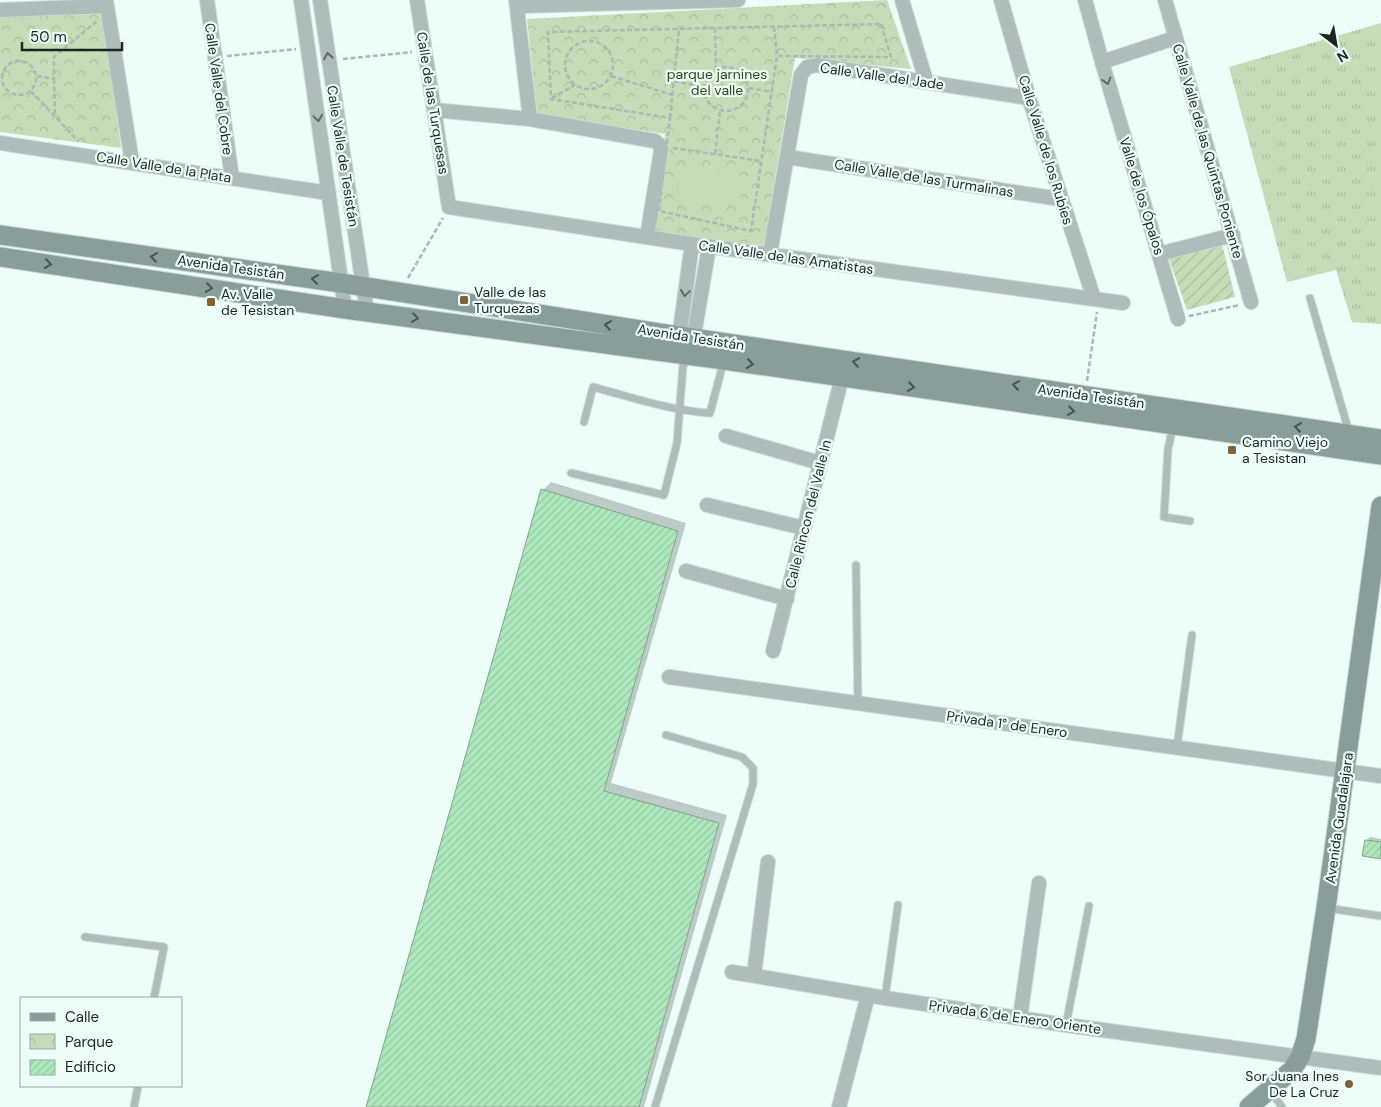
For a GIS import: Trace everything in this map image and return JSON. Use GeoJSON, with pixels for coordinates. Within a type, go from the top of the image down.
{"type":"FeatureCollection","features":[{"type":"Feature","properties":{"kind":"street","name":"Calle Valle del Cobre"},"geometry":{"type":"LineString","coordinates":[[207,0],[232,178]]}},
{"type":"Feature","properties":{"kind":"street","name":"Calle Valle de Tesistán"},"geometry":{"type":"LineString","coordinates":[[301,0],[345,309]]}},
{"type":"Feature","properties":{"kind":"street","name":"Calle Valle de Tesistán"},"geometry":{"type":"LineString","coordinates":[[320,0],[367,312]]}},
{"type":"Feature","properties":{"kind":"street","name":"Calle de las Turquesas"},"geometry":{"type":"LineString","coordinates":[[417,0],[450,206]]}},
{"type":"Feature","properties":{"kind":"street"},"geometry":{"type":"LineString","coordinates":[[530,119],[516,3],[738,0]]}},
{"type":"Feature","properties":{"kind":"street"},"geometry":{"type":"LineString","coordinates":[[902,0],[926,81]]}},
{"type":"Feature","properties":{"kind":"street","name":"Calle Valle de los Rubíes"},"geometry":{"type":"LineString","coordinates":[[1001,0],[1060,199],[1094,299]]}},
{"type":"Feature","properties":{"kind":"street","name":"Valle de los Ópalos"},"geometry":{"type":"LineString","coordinates":[[1085,0],[1178,319]]}},
{"type":"Feature","properties":{"kind":"street","name":"Calle Valle de las Quintas Poniente"},"geometry":{"type":"LineString","coordinates":[[1165,0],[1251,302]]}},
{"type":"Feature","properties":{"kind":"street"},"geometry":{"type":"LineString","coordinates":[[0,10],[107,6],[132,162]]}},
{"type":"Feature","properties":{"kind":"street"},"geometry":{"type":"LineString","coordinates":[[1102,62],[1175,38]]}},
{"type":"Feature","properties":{"kind":"street","name":"Calle Valle del Jade"},"geometry":{"type":"LineString","coordinates":[[770,254],[801,75],[807,67],[817,65],[1029,98]]}},
{"type":"Feature","properties":{"kind":"street"},"geometry":{"type":"LineString","coordinates":[[434,110],[530,119],[655,141],[660,145],[661,151],[647,237]]}},
{"type":"Feature","properties":{"kind":"street","name":"Calle Valle de la Plata"},"geometry":{"type":"LineString","coordinates":[[0,142],[328,192]]}},
{"type":"Feature","properties":{"kind":"street","name":"Calle Valle de las Turmalinas"},"geometry":{"type":"LineString","coordinates":[[787,156],[1060,199]]}},
{"type":"Feature","properties":{"kind":"street","name":"Calle Valle de las Amatistas"},"geometry":{"type":"LineString","coordinates":[[450,206],[709,247],[1123,303]]}},
{"type":"Feature","properties":{"kind":"street","name":"Avenida Tesistán"},"geometry":{"type":"LineString","coordinates":[[0,235],[400,292],[685,350],[724,360],[1381,455]]}},
{"type":"Feature","properties":{"kind":"street"},"geometry":{"type":"LineString","coordinates":[[1159,254],[1233,235]]}},
{"type":"Feature","properties":{"kind":"street"},"geometry":{"type":"LineString","coordinates":[[685,350],[692,244]]}},
{"type":"Feature","properties":{"kind":"street"},"geometry":{"type":"LineString","coordinates":[[685,350],[709,247]]}},
{"type":"Feature","properties":{"kind":"street","name":"Avenida Tesistán"},"geometry":{"type":"LineString","coordinates":[[0,257],[367,312],[685,350],[1350,434],[1381,440]]}},
{"type":"Feature","properties":{"kind":"street","name":"Calle Rincon del Valle In"},"geometry":{"type":"LineString","coordinates":[[773,651],[842,377]]}},
{"type":"Feature","properties":{"kind":"street"},"geometry":{"type":"LineString","coordinates":[[726,436],[820,463]]}},
{"type":"Feature","properties":{"kind":"street"},"geometry":{"type":"LineString","coordinates":[[707,505],[804,528]]}},
{"type":"Feature","properties":{"kind":"street","name":"Avenida Guadalajara"},"geometry":{"type":"LineString","coordinates":[[1249,1107],[1292,1070],[1300,1057],[1306,1039],[1326,908],[1381,506]]}},
{"type":"Feature","properties":{"kind":"street"},"geometry":{"type":"LineString","coordinates":[[686,571],[786,599]]}},
{"type":"Feature","properties":{"kind":"street","name":"Privada 1° de Enero"},"geometry":{"type":"LineString","coordinates":[[669,677],[1381,776]]}},
{"type":"Feature","properties":{"kind":"street"},"geometry":{"type":"LineString","coordinates":[[754,976],[768,862]]}},
{"type":"Feature","properties":{"kind":"street"},"geometry":{"type":"LineString","coordinates":[[1020,1018],[1039,883]]}},
{"type":"Feature","properties":{"kind":"street","name":"Privada 6 de Enero Oriente"},"geometry":{"type":"LineString","coordinates":[[732,972],[1066,1026],[1381,1068]]}},
{"type":"Feature","properties":{"kind":"street"},"geometry":{"type":"LineString","coordinates":[[839,1107],[868,995]]}},
{"type":"Feature","properties":{"kind":"lane"},"geometry":{"type":"LineString","coordinates":[[1310,298],[1350,434]]}},
{"type":"Feature","properties":{"kind":"lane"},"geometry":{"type":"LineString","coordinates":[[571,472],[664,495],[677,442],[678,408],[685,350]]}},
{"type":"Feature","properties":{"kind":"lane"},"geometry":{"type":"LineString","coordinates":[[584,422],[593,387],[678,408],[710,413],[724,360]]}},
{"type":"Feature","properties":{"kind":"lane"},"geometry":{"type":"LineString","coordinates":[[1173,426],[1168,450],[1164,517],[1190,521]]}},
{"type":"Feature","properties":{"kind":"lane"},"geometry":{"type":"LineString","coordinates":[[856,565],[858,704]]}},
{"type":"Feature","properties":{"kind":"lane"},"geometry":{"type":"LineString","coordinates":[[1177,747],[1192,635]]}},
{"type":"Feature","properties":{"kind":"lane"},"geometry":{"type":"LineString","coordinates":[[655,1107],[752,784],[753,768],[742,757],[666,735]]}},
{"type":"Feature","properties":{"kind":"lane"},"geometry":{"type":"LineString","coordinates":[[885,998],[898,905]]}},
{"type":"Feature","properties":{"kind":"lane"},"geometry":{"type":"LineString","coordinates":[[1066,1026],[1089,906]]}},
{"type":"Feature","properties":{"kind":"lane"},"geometry":{"type":"LineString","coordinates":[[1326,908],[1381,916]]}},
{"type":"Feature","properties":{"kind":"lane"},"geometry":{"type":"LineString","coordinates":[[85,936],[164,947],[154,997]]}},
{"type":"Feature","properties":{"kind":"lane"},"geometry":{"type":"LineString","coordinates":[[134,1107],[138,1087]]}},
{"type":"Feature","properties":{"kind":"lane"},"geometry":{"type":"LineString","coordinates":[[1270,1089],[1282,1107]]}},
{"type":"Feature","properties":{"kind":"path"},"geometry":{"type":"LineString","coordinates":[[55,116],[54,57],[107,6]]}},
{"type":"Feature","properties":{"kind":"path"},"geometry":{"type":"LineString","coordinates":[[550,99],[548,32],[881,24],[892,57],[777,56]]}},
{"type":"Feature","properties":{"kind":"path"},"geometry":{"type":"LineString","coordinates":[[679,29],[659,211],[751,231],[777,56],[774,27]]}},
{"type":"Feature","properties":{"kind":"path"},"geometry":{"type":"LineString","coordinates":[[715,28],[716,69]]}},
{"type":"Feature","properties":{"kind":"path"},"geometry":{"type":"LineString","coordinates":[[584,41],[592,41],[606,47],[613,61],[610,76],[599,87],[583,88],[576,85],[566,72],[565,64],[570,50],[576,44],[584,41]]}},
{"type":"Feature","properties":{"kind":"path"},"geometry":{"type":"LineString","coordinates":[[214,57],[308,48]]}},
{"type":"Feature","properties":{"kind":"path"},"geometry":{"type":"LineString","coordinates":[[329,60],[425,51]]}},
{"type":"Feature","properties":{"kind":"path"},"geometry":{"type":"LineString","coordinates":[[21,60],[32,66],[37,76],[35,86],[31,91],[21,96],[5,88],[1,77],[10,63],[21,60]]}},
{"type":"Feature","properties":{"kind":"path"},"geometry":{"type":"LineString","coordinates":[[731,67],[744,75],[749,88],[748,95],[740,107],[734,110],[720,111],[707,102],[704,95],[705,80],[716,69],[731,67]]}},
{"type":"Feature","properties":{"kind":"path"},"geometry":{"type":"LineString","coordinates":[[37,76],[54,79]]}},
{"type":"Feature","properties":{"kind":"path"},"geometry":{"type":"LineString","coordinates":[[610,76],[672,95]]}},
{"type":"Feature","properties":{"kind":"path"},"geometry":{"type":"LineString","coordinates":[[674,81],[704,87]]}},
{"type":"Feature","properties":{"kind":"path"},"geometry":{"type":"LineString","coordinates":[[550,99],[576,85]]}},
{"type":"Feature","properties":{"kind":"path"},"geometry":{"type":"LineString","coordinates":[[749,88],[772,92]]}},
{"type":"Feature","properties":{"kind":"path"},"geometry":{"type":"LineString","coordinates":[[31,91],[93,156]]}},
{"type":"Feature","properties":{"kind":"path"},"geometry":{"type":"LineString","coordinates":[[550,99],[670,118]]}},
{"type":"Feature","properties":{"kind":"path"},"geometry":{"type":"LineString","coordinates":[[714,154],[720,111]]}},
{"type":"Feature","properties":{"kind":"path"},"geometry":{"type":"LineString","coordinates":[[666,147],[762,161]]}},
{"type":"Feature","properties":{"kind":"path"},"geometry":{"type":"LineString","coordinates":[[400,292],[450,206]]}},
{"type":"Feature","properties":{"kind":"path"},"geometry":{"type":"LineString","coordinates":[[1087,381],[1097,314],[1094,299]]}},
{"type":"Feature","properties":{"kind":"path"},"geometry":{"type":"LineString","coordinates":[[1178,319],[1251,302]]}},
{"type":"Feature","properties":{"kind":"green space","name":"parque jarnines del valle"},"geometry":{"type":"Polygon","coordinates":[[[887,0],[911,69],[795,58],[764,246],[652,234],[665,134],[537,114],[527,19],[887,0]]]}},
{"type":"Feature","properties":{"kind":"green space"},"geometry":{"type":"Polygon","coordinates":[[[103,10],[121,148],[0,132],[0,15],[103,10]]]}},
{"type":"Feature","properties":{"kind":"green space"},"geometry":{"type":"Polygon","coordinates":[[[1381,23],[1381,324],[1352,322],[1336,270],[1287,282],[1229,67],[1381,23]]]}},
{"type":"Feature","properties":{"kind":"green space"},"geometry":{"type":"Polygon","coordinates":[[[681,166],[742,176],[740,206],[676,200],[681,166]]]}},
{"type":"Feature","properties":{"kind":"green space"},"geometry":{"type":"Polygon","coordinates":[[[1222,244],[1235,297],[1187,310],[1169,259],[1222,244]]]}},
{"type":"Feature","properties":{"kind":"building"},"geometry":{"type":"Polygon","coordinates":[[[541,489],[678,531],[604,791],[719,823],[639,1107],[366,1107],[541,489]]]}},
{"type":"Feature","properties":{"kind":"building"},"geometry":{"type":"Polygon","coordinates":[[[1365,840],[1381,842],[1381,859],[1362,856],[1365,840]]]}},
{"type":"Feature","properties":{"kind":"place","name":"Valle de las Turquezas"},"geometry":{"type":"Point","coordinates":[464,300]}},
{"type":"Feature","properties":{"kind":"place","name":"Av. Valle de Tesistan"},"geometry":{"type":"Point","coordinates":[211,302]}},
{"type":"Feature","properties":{"kind":"place","name":"Camino Viejo a Tesistan"},"geometry":{"type":"Point","coordinates":[1232,450]}},
{"type":"Feature","properties":{"kind":"place","name":"Sor Juana Ines De La Cruz"},"geometry":{"type":"Point","coordinates":[1349,1084]}}]}
